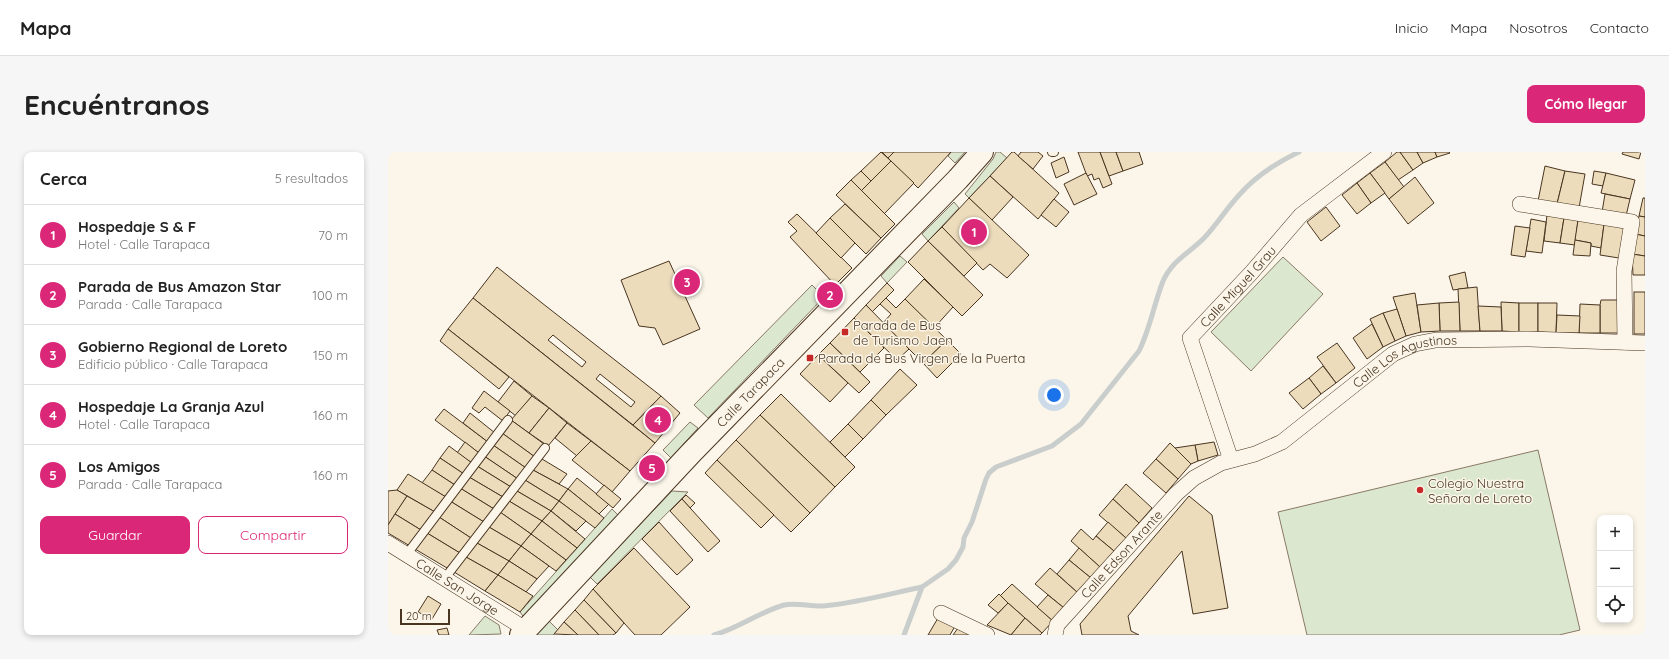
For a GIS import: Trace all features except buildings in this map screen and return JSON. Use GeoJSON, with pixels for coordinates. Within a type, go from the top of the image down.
{"type":"FeatureCollection","features":[{"type":"Feature","properties":{"kind":"main road","name":"Calle Tarapaca"},"geometry":{"type":"LineString","coordinates":[[524,632],[692,453],[958,180],[982,152]]}},
{"type":"Feature","properties":{"kind":"street","name":"Calle Miguel Grau"},"geometry":{"type":"LineString","coordinates":[[1231,460],[1190,338],[1252,272],[1301,215],[1384,152]]}},
{"type":"Feature","properties":{"kind":"street"},"geometry":{"type":"LineString","coordinates":[[1520,204],[1632,222],[1624,271],[1625,342]]}},
{"type":"Feature","properties":{"kind":"street","name":"Calle Los Agustinos"},"geometry":{"type":"LineString","coordinates":[[1194,478],[1221,463],[1255,454],[1282,442],[1393,354],[1415,344],[1444,340],[1529,339],[1645,343]]}},
{"type":"Feature","properties":{"kind":"street","name":"Calle Edson Arante"},"geometry":{"type":"LineString","coordinates":[[1055,635],[1057,625],[1176,494],[1194,478]]}},
{"type":"Feature","properties":{"kind":"street","name":"Calle San Jorge"},"geometry":{"type":"LineString","coordinates":[[388,543],[445,578],[524,632]]}},
{"type":"Feature","properties":{"kind":"street"},"geometry":{"type":"LineString","coordinates":[[941,612],[987,635]]}},
{"type":"Feature","properties":{"kind":"lane"},"geometry":{"type":"LineString","coordinates":[[407,554],[508,420]]}},
{"type":"Feature","properties":{"kind":"lane"},"geometry":{"type":"LineString","coordinates":[[445,578],[545,448]]}},
{"type":"Feature","properties":{"kind":"green space"},"geometry":{"type":"Polygon","coordinates":[[[951,152],[965,152],[955,163],[948,156],[951,152]]]}},
{"type":"Feature","properties":{"kind":"green space"},"geometry":{"type":"Polygon","coordinates":[[[996,152],[1000,152],[1007,158],[969,198],[965,194],[993,159],[996,152]]]}},
{"type":"Feature","properties":{"kind":"green space"},"geometry":{"type":"Polygon","coordinates":[[[954,202],[959,208],[928,241],[922,234],[954,202]]]}},
{"type":"Feature","properties":{"kind":"green space"},"geometry":{"type":"Polygon","coordinates":[[[900,256],[907,262],[887,283],[881,276],[900,256]]]}},
{"type":"Feature","properties":{"kind":"green space"},"geometry":{"type":"Polygon","coordinates":[[[1283,257],[1323,294],[1251,371],[1211,332],[1283,257]]]}},
{"type":"Feature","properties":{"kind":"green space"},"geometry":{"type":"Polygon","coordinates":[[[812,285],[824,297],[708,418],[694,405],[812,285]]]}},
{"type":"Feature","properties":{"kind":"green space"},"geometry":{"type":"Polygon","coordinates":[[[690,422],[698,428],[671,458],[663,450],[690,422]]]}},
{"type":"Feature","properties":{"kind":"green space"},"geometry":{"type":"Polygon","coordinates":[[[1538,450],[1580,630],[1559,635],[1307,635],[1278,512],[1538,450]]]}},
{"type":"Feature","properties":{"kind":"green space"},"geometry":{"type":"Polygon","coordinates":[[[672,491],[688,492],[597,584],[590,577],[672,491]]]}},
{"type":"Feature","properties":{"kind":"green space"},"geometry":{"type":"Polygon","coordinates":[[[612,509],[618,515],[531,614],[523,616],[520,612],[612,509]]]}},
{"type":"Feature","properties":{"kind":"green space"},"geometry":{"type":"Polygon","coordinates":[[[485,616],[499,625],[501,634],[469,635],[485,616]]]}},
{"type":"Feature","properties":{"kind":"green space"},"geometry":{"type":"Polygon","coordinates":[[[549,621],[558,630],[553,635],[535,635],[549,621]]]}},
{"type":"Feature","properties":{"kind":"waterway"},"geometry":{"type":"LineString","coordinates":[[904,635],[922,587],[948,569],[956,560],[963,547],[964,538],[972,522],[989,473],[996,467],[1052,446],[1081,424],[1139,351],[1167,273],[1182,257],[1205,237],[1235,199],[1246,188],[1275,165],[1299,152]]}},
{"type":"Feature","properties":{"kind":"waterway"},"geometry":{"type":"LineString","coordinates":[[714,635],[784,605],[836,605],[861,601],[922,587]]}},
{"type":"Feature","properties":{"kind":"place","name":"Hospedaje S & F"},"geometry":{"type":"Point","coordinates":[974,232]}},
{"type":"Feature","properties":{"kind":"place","name":"Gobierno Regional de Loreto"},"geometry":{"type":"Point","coordinates":[687,282]}},
{"type":"Feature","properties":{"kind":"place","name":"Parada de Bus Amazon Star"},"geometry":{"type":"Point","coordinates":[830,295]}},
{"type":"Feature","properties":{"kind":"place","name":"Parada de Bus de Turismo Jaen"},"geometry":{"type":"Point","coordinates":[845,332]}},
{"type":"Feature","properties":{"kind":"place","name":"Parada de Bus Virgen de la Puerta"},"geometry":{"type":"Point","coordinates":[810,358]}},
{"type":"Feature","properties":{"kind":"place","name":"Hospedaje La Granja Azul"},"geometry":{"type":"Point","coordinates":[658,420]}},
{"type":"Feature","properties":{"kind":"place","name":"Los Amigos"},"geometry":{"type":"Point","coordinates":[652,468]}},
{"type":"Feature","properties":{"kind":"place","name":"Colegio Nuestra Señora de Loreto"},"geometry":{"type":"Point","coordinates":[1420,490]}}]}
